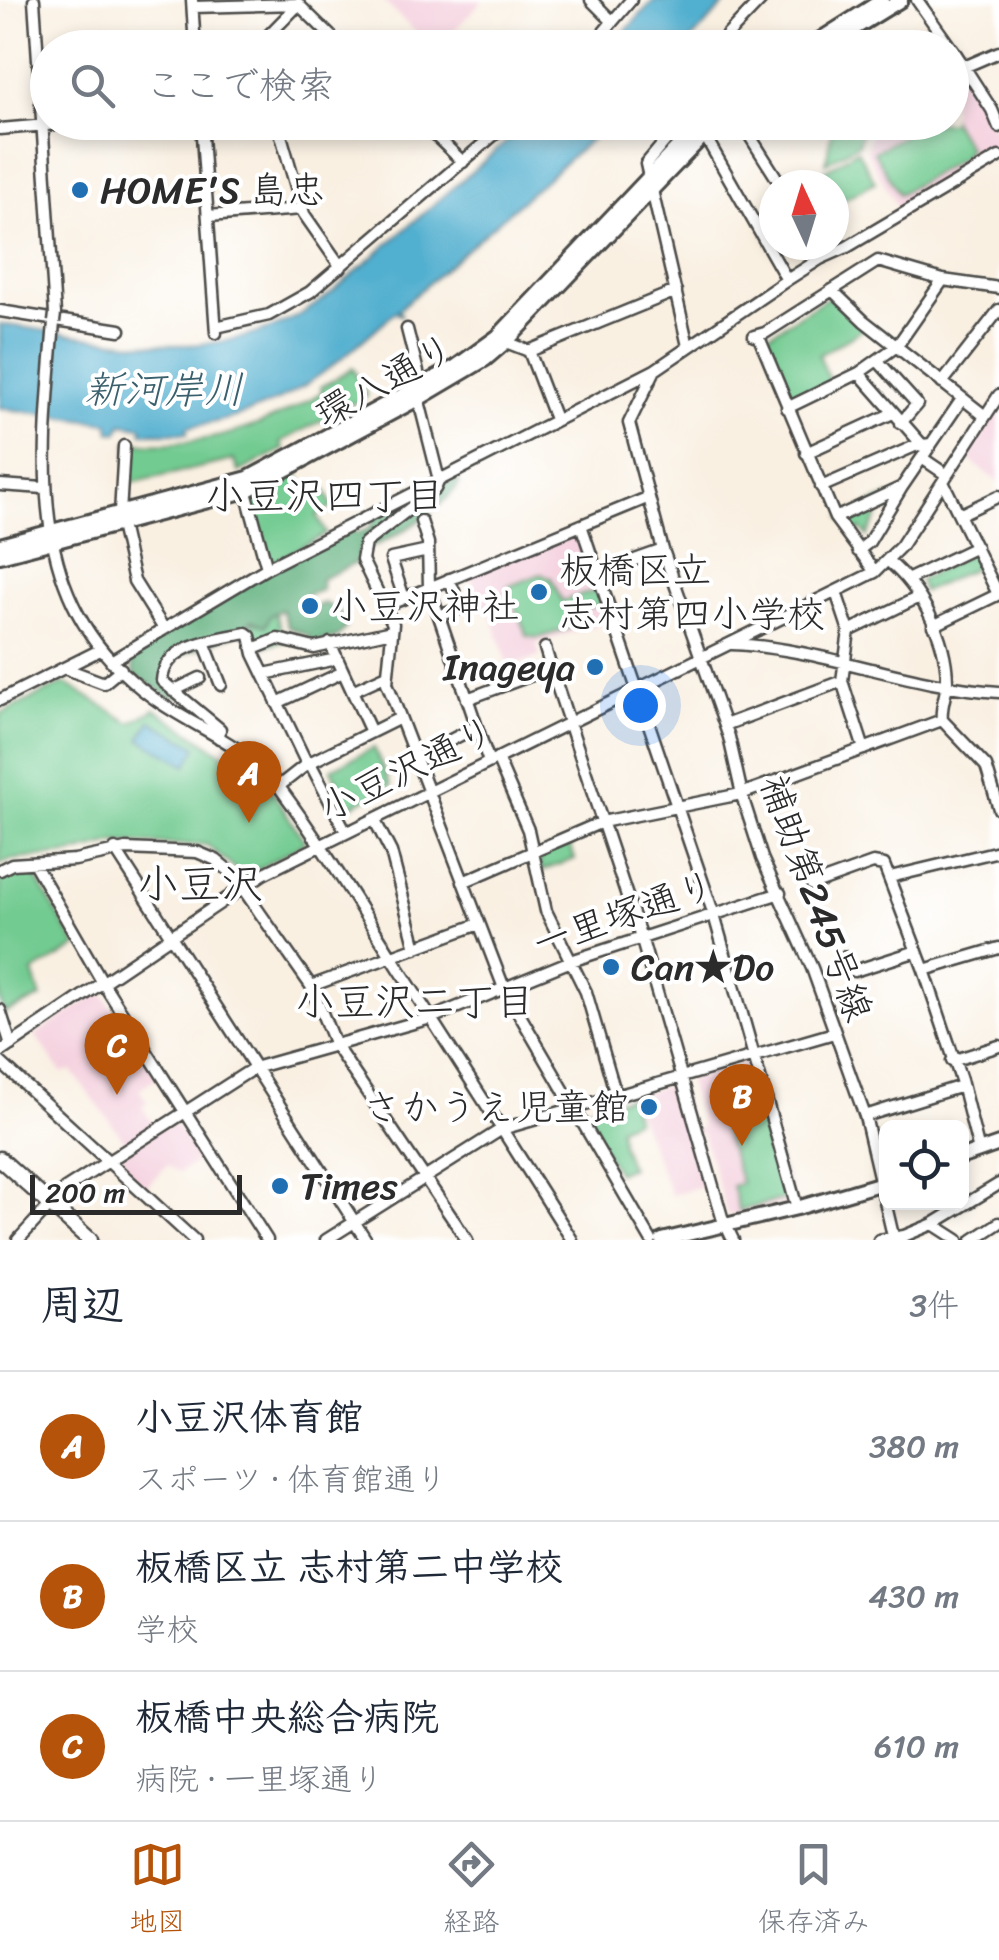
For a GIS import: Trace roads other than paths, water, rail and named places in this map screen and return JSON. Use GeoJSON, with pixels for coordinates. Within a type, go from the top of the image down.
{"type":"FeatureCollection","features":[{"type":"Feature","properties":{"kind":"highway"},"geometry":{"type":"LineString","coordinates":[[0,1159],[76,1240]]}},
{"type":"Feature","properties":{"kind":"highway"},"geometry":{"type":"LineString","coordinates":[[0,1173],[90,1240]]}},
{"type":"Feature","properties":{"kind":"main road"},"geometry":{"type":"LineString","coordinates":[[834,30],[882,0]]}},
{"type":"Feature","properties":{"kind":"main road"},"geometry":{"type":"LineString","coordinates":[[852,30],[900,0]]}},
{"type":"Feature","properties":{"kind":"main road","name":"環八通り"},"geometry":{"type":"LineString","coordinates":[[420,392],[498,336],[692,140]]}},
{"type":"Feature","properties":{"kind":"main road","name":"環八通り"},"geometry":{"type":"LineString","coordinates":[[0,556],[50,538],[244,486],[486,359],[650,184]]}},
{"type":"Feature","properties":{"kind":"main road","name":"環八通り"},"geometry":{"type":"LineString","coordinates":[[0,545],[50,538]]}},
{"type":"Feature","properties":{"kind":"main road"},"geometry":{"type":"LineString","coordinates":[[969,1155],[999,1144]]}},
{"type":"Feature","properties":{"kind":"main road"},"geometry":{"type":"LineString","coordinates":[[662,1240],[879,1184]]}},
{"type":"Feature","properties":{"kind":"street"},"geometry":{"type":"LineString","coordinates":[[34,0],[36,30]]}},
{"type":"Feature","properties":{"kind":"street"},"geometry":{"type":"LineString","coordinates":[[591,0],[612,21]]}},
{"type":"Feature","properties":{"kind":"street"},"geometry":{"type":"LineString","coordinates":[[605,30],[630,0]]}},
{"type":"Feature","properties":{"kind":"street"},"geometry":{"type":"LineString","coordinates":[[733,30],[761,0]]}},
{"type":"Feature","properties":{"kind":"street"},"geometry":{"type":"LineString","coordinates":[[917,0],[938,30]]}},
{"type":"Feature","properties":{"kind":"street"},"geometry":{"type":"LineString","coordinates":[[273,30],[300,2]]}},
{"type":"Feature","properties":{"kind":"street"},"geometry":{"type":"LineString","coordinates":[[194,30],[192,4],[300,2],[326,30]]}},
{"type":"Feature","properties":{"kind":"street"},"geometry":{"type":"LineString","coordinates":[[969,65],[999,52]]}},
{"type":"Feature","properties":{"kind":"street"},"geometry":{"type":"LineString","coordinates":[[969,75],[999,127]]}},
{"type":"Feature","properties":{"kind":"street"},"geometry":{"type":"LineString","coordinates":[[0,129],[30,127]]}},
{"type":"Feature","properties":{"kind":"street"},"geometry":{"type":"LineString","coordinates":[[45,140],[55,314],[44,488],[50,538],[66,587],[100,650],[116,665],[186,721],[261,766],[279,786],[572,1240]]}},
{"type":"Feature","properties":{"kind":"street"},"geometry":{"type":"LineString","coordinates":[[202,140],[216,330],[293,304],[488,140]]}},
{"type":"Feature","properties":{"kind":"street"},"geometry":{"type":"LineString","coordinates":[[282,140],[302,209],[341,267]]}},
{"type":"Feature","properties":{"kind":"street"},"geometry":{"type":"LineString","coordinates":[[440,140],[463,162]]}},
{"type":"Feature","properties":{"kind":"street"},"geometry":{"type":"LineString","coordinates":[[666,140],[647,162],[689,346]]}},
{"type":"Feature","properties":{"kind":"street"},"geometry":{"type":"LineString","coordinates":[[709,140],[787,280]]}},
{"type":"Feature","properties":{"kind":"street"},"geometry":{"type":"LineString","coordinates":[[752,140],[771,170]]}},
{"type":"Feature","properties":{"kind":"street","name":"補助第245号線"},"geometry":{"type":"LineString","coordinates":[[849,246],[999,158]]}},
{"type":"Feature","properties":{"kind":"street"},"geometry":{"type":"LineString","coordinates":[[208,216],[302,209]]}},
{"type":"Feature","properties":{"kind":"street","name":"補助第245号線"},"geometry":{"type":"LineString","coordinates":[[817,260],[656,370],[629,423],[663,550],[725,725],[762,858],[826,1002],[879,1165]]}},
{"type":"Feature","properties":{"kind":"street"},"geometry":{"type":"LineString","coordinates":[[875,572],[835,518],[756,335],[878,261],[943,280],[999,288]]}},
{"type":"Feature","properties":{"kind":"street"},"geometry":{"type":"LineString","coordinates":[[788,408],[859,373],[897,346],[943,280]]}},
{"type":"Feature","properties":{"kind":"street"},"geometry":{"type":"LineString","coordinates":[[832,290],[985,416]]}},
{"type":"Feature","properties":{"kind":"street"},"geometry":{"type":"LineString","coordinates":[[506,342],[529,351],[676,291]]}},
{"type":"Feature","properties":{"kind":"street"},"geometry":{"type":"LineString","coordinates":[[942,383],[999,310]]}},
{"type":"Feature","properties":{"kind":"street"},"geometry":{"type":"LineString","coordinates":[[0,312],[120,330]]}},
{"type":"Feature","properties":{"kind":"street"},"geometry":{"type":"LineString","coordinates":[[407,329],[440,480],[435,490],[362,549],[362,560],[393,624],[387,683],[504,988],[651,1240]]}},
{"type":"Feature","properties":{"kind":"street"},"geometry":{"type":"LineString","coordinates":[[529,351],[556,419]]}},
{"type":"Feature","properties":{"kind":"street"},"geometry":{"type":"LineString","coordinates":[[878,361],[917,404],[901,423]]}},
{"type":"Feature","properties":{"kind":"street"},"geometry":{"type":"LineString","coordinates":[[64,668],[104,683],[116,665],[164,630],[267,568],[656,370]]}},
{"type":"Feature","properties":{"kind":"street"},"geometry":{"type":"LineString","coordinates":[[859,373],[926,449],[945,479],[998,594],[933,626]]}},
{"type":"Feature","properties":{"kind":"street","name":"小豆沢通り"},"geometry":{"type":"LineString","coordinates":[[0,1052],[241,889],[346,832],[875,572],[888,561],[999,395]]}},
{"type":"Feature","properties":{"kind":"street"},"geometry":{"type":"LineString","coordinates":[[858,551],[870,542],[926,449],[962,399]]}},
{"type":"Feature","properties":{"kind":"street"},"geometry":{"type":"LineString","coordinates":[[806,454],[893,413]]}},
{"type":"Feature","properties":{"kind":"street"},"geometry":{"type":"LineString","coordinates":[[124,446],[120,520],[134,581],[164,630]]}},
{"type":"Feature","properties":{"kind":"street"},"geometry":{"type":"LineString","coordinates":[[821,487],[926,449]]}},
{"type":"Feature","properties":{"kind":"street"},"geometry":{"type":"LineString","coordinates":[[0,485],[44,488]]}},
{"type":"Feature","properties":{"kind":"street"},"geometry":{"type":"LineString","coordinates":[[244,486],[267,568]]}},
{"type":"Feature","properties":{"kind":"street"},"geometry":{"type":"LineString","coordinates":[[835,518],[902,487]]}},
{"type":"Feature","properties":{"kind":"street"},"geometry":{"type":"LineString","coordinates":[[961,514],[999,496]]}},
{"type":"Feature","properties":{"kind":"street"},"geometry":{"type":"LineString","coordinates":[[383,607],[648,498]]}},
{"type":"Feature","properties":{"kind":"street"},"geometry":{"type":"LineString","coordinates":[[421,522],[428,551],[429,588],[476,727],[528,830],[546,912],[586,992],[616,1096]]}},
{"type":"Feature","properties":{"kind":"street"},"geometry":{"type":"LineString","coordinates":[[581,525],[714,915],[798,1208]]}},
{"type":"Feature","properties":{"kind":"street"},"geometry":{"type":"LineString","coordinates":[[909,580],[976,547]]}},
{"type":"Feature","properties":{"kind":"street"},"geometry":{"type":"LineString","coordinates":[[598,573],[663,550]]}},
{"type":"Feature","properties":{"kind":"street"},"geometry":{"type":"LineString","coordinates":[[404,598],[391,559],[428,551]]}},
{"type":"Feature","properties":{"kind":"street"},"geometry":{"type":"LineString","coordinates":[[888,561],[909,580],[941,644],[947,684],[942,720]]}},
{"type":"Feature","properties":{"kind":"street"},"geometry":{"type":"LineString","coordinates":[[439,616],[461,608],[449,580]]}},
{"type":"Feature","properties":{"kind":"street"},"geometry":{"type":"LineString","coordinates":[[836,592],[849,632],[842,681],[864,749]]}},
{"type":"Feature","properties":{"kind":"street"},"geometry":{"type":"LineString","coordinates":[[849,632],[919,597]]}},
{"type":"Feature","properties":{"kind":"street"},"geometry":{"type":"LineString","coordinates":[[219,738],[220,729],[174,692],[162,680],[163,672],[173,657],[204,642],[246,632],[277,703],[346,832]]}},
{"type":"Feature","properties":{"kind":"street"},"geometry":{"type":"LineString","coordinates":[[252,649],[278,639],[314,648],[392,632]]}},
{"type":"Feature","properties":{"kind":"street"},"geometry":{"type":"LineString","coordinates":[[204,642],[221,685]]}},
{"type":"Feature","properties":{"kind":"street"},"geometry":{"type":"LineString","coordinates":[[330,643],[371,732]]}},
{"type":"Feature","properties":{"kind":"street"},"geometry":{"type":"LineString","coordinates":[[731,644],[771,646],[999,692]]}},
{"type":"Feature","properties":{"kind":"street"},"geometry":{"type":"LineString","coordinates":[[544,648],[642,938],[724,1224],[732,1240]]}},
{"type":"Feature","properties":{"kind":"street"},"geometry":{"type":"LineString","coordinates":[[0,700],[100,650]]}},
{"type":"Feature","properties":{"kind":"street"},"geometry":{"type":"LineString","coordinates":[[264,674],[337,659]]}},
{"type":"Feature","properties":{"kind":"street"},"geometry":{"type":"LineString","coordinates":[[467,700],[551,668]]}},
{"type":"Feature","properties":{"kind":"street"},"geometry":{"type":"LineString","coordinates":[[277,703],[343,672]]}},
{"type":"Feature","properties":{"kind":"street"},"geometry":{"type":"LineString","coordinates":[[352,691],[387,675]]}},
{"type":"Feature","properties":{"kind":"street"},"geometry":{"type":"LineString","coordinates":[[174,692],[200,678]]}},
{"type":"Feature","properties":{"kind":"street"},"geometry":{"type":"LineString","coordinates":[[725,725],[842,681]]}},
{"type":"Feature","properties":{"kind":"street"},"geometry":{"type":"LineString","coordinates":[[279,786],[309,764],[400,718]]}},
{"type":"Feature","properties":{"kind":"street"},"geometry":{"type":"LineString","coordinates":[[464,882],[602,822],[742,794],[942,720]]}},
{"type":"Feature","properties":{"kind":"street"},"geometry":{"type":"LineString","coordinates":[[942,720],[986,766],[999,809]]}},
{"type":"Feature","properties":{"kind":"street"},"geometry":{"type":"LineString","coordinates":[[416,758],[476,727]]}},
{"type":"Feature","properties":{"kind":"street"},"geometry":{"type":"LineString","coordinates":[[374,819],[391,852],[416,948]]}},
{"type":"Feature","properties":{"kind":"street"},"geometry":{"type":"LineString","coordinates":[[115,846],[366,1240]]}},
{"type":"Feature","properties":{"kind":"street"},"geometry":{"type":"LineString","coordinates":[[0,870],[12,864],[75,860],[115,846],[197,852],[216,860],[232,873],[311,986],[336,1045],[467,1240]]}},
{"type":"Feature","properties":{"kind":"street"},"geometry":{"type":"LineString","coordinates":[[890,877],[999,852]]}},
{"type":"Feature","properties":{"kind":"street"},"geometry":{"type":"LineString","coordinates":[[812,885],[873,862],[884,865],[924,970],[979,1151]]}},
{"type":"Feature","properties":{"kind":"street"},"geometry":{"type":"LineString","coordinates":[[34,863],[103,983],[267,1240]]}},
{"type":"Feature","properties":{"kind":"street","name":"一里塚通り"},"geometry":{"type":"LineString","coordinates":[[18,1240],[65,1189],[254,1068],[431,1018],[571,961],[780,893]]}},
{"type":"Feature","properties":{"kind":"street"},"geometry":{"type":"LineString","coordinates":[[311,986],[479,924]]}},
{"type":"Feature","properties":{"kind":"street"},"geometry":{"type":"LineString","coordinates":[[924,970],[999,948]]}},
{"type":"Feature","properties":{"kind":"street"},"geometry":{"type":"LineString","coordinates":[[844,956],[854,972],[917,951]]}},
{"type":"Feature","properties":{"kind":"street"},"geometry":{"type":"LineString","coordinates":[[0,1010],[11,1045]]}},
{"type":"Feature","properties":{"kind":"street"},"geometry":{"type":"LineString","coordinates":[[326,1240],[502,1129],[834,1033]]}},
{"type":"Feature","properties":{"kind":"street"},"geometry":{"type":"LineString","coordinates":[[952,1061],[999,1046]]}},
{"type":"Feature","properties":{"kind":"street"},"geometry":{"type":"LineString","coordinates":[[0,1062],[194,1240]]}},
{"type":"Feature","properties":{"kind":"street"},"geometry":{"type":"LineString","coordinates":[[865,1116],[962,1086]]}},
{"type":"Feature","properties":{"kind":"street"},"geometry":{"type":"LineString","coordinates":[[879,1240],[894,1239],[934,1224],[999,1184]]}},
{"type":"Feature","properties":{"kind":"street","name":"補助第245号線"},"geometry":{"type":"LineString","coordinates":[[889,1210],[894,1239]]}},
{"type":"Feature","properties":{"kind":"street"},"geometry":{"type":"LineString","coordinates":[[973,1240],[999,1223]]}},
{"type":"Feature","properties":{"kind":"street"},"geometry":{"type":"LineString","coordinates":[[934,1224],[958,1240]]}},
{"type":"Feature","properties":{"kind":"water"},"geometry":{"type":"Polygon","coordinates":[[[654,0],[729,0],[701,30],[627,30],[654,0]]]}},
{"type":"Feature","properties":{"kind":"water","name":"新河岸川"},"geometry":{"type":"Polygon","coordinates":[[[508,140],[590,140],[398,310],[402,316],[395,312],[324,372],[277,401],[222,421],[188,427],[187,433],[142,433],[142,427],[122,424],[118,433],[110,432],[109,423],[0,408],[0,324],[129,342],[212,343],[252,335],[292,319],[330,294],[508,140]]]}},
{"type":"Feature","properties":{"kind":"water"},"geometry":{"type":"Polygon","coordinates":[[[151,721],[197,747],[187,765],[140,739],[151,721]]]}},
{"type":"Feature","properties":{"kind":"place","name":"HOME'S 島忠"},"geometry":{"type":"Point","coordinates":[80,190]}},
{"type":"Feature","properties":{"kind":"place","name":"板橋区立 志村第四小学校"},"geometry":{"type":"Point","coordinates":[539,592]}},
{"type":"Feature","properties":{"kind":"place","name":"小豆沢神社"},"geometry":{"type":"Point","coordinates":[310,606]}},
{"type":"Feature","properties":{"kind":"place","name":"Inageya"},"geometry":{"type":"Point","coordinates":[595,667]}},
{"type":"Feature","properties":{"kind":"place","name":"小豆沢体育館"},"geometry":{"type":"Point","coordinates":[249,823]}},
{"type":"Feature","properties":{"kind":"place","name":"Can★Do"},"geometry":{"type":"Point","coordinates":[611,967]}},
{"type":"Feature","properties":{"kind":"place","name":"板橋中央総合病院"},"geometry":{"type":"Point","coordinates":[117,1095]}},
{"type":"Feature","properties":{"kind":"place","name":"さかうえ児童館"},"geometry":{"type":"Point","coordinates":[649,1107]}},
{"type":"Feature","properties":{"kind":"place","name":"板橋区立 志村第二中学校"},"geometry":{"type":"Point","coordinates":[742,1146]}},
{"type":"Feature","properties":{"kind":"place","name":"Times"},"geometry":{"type":"Point","coordinates":[280,1186]}},
{"type":"Feature","properties":{"kind":"district","name":"小豆沢四丁目"},"geometry":{"type":"Point","coordinates":[325,495]}},
{"type":"Feature","properties":{"kind":"district","name":"小豆沢"},"geometry":{"type":"Point","coordinates":[200,884]}},
{"type":"Feature","properties":{"kind":"district","name":"小豆沢二丁目"},"geometry":{"type":"Point","coordinates":[415,1001]}}]}
